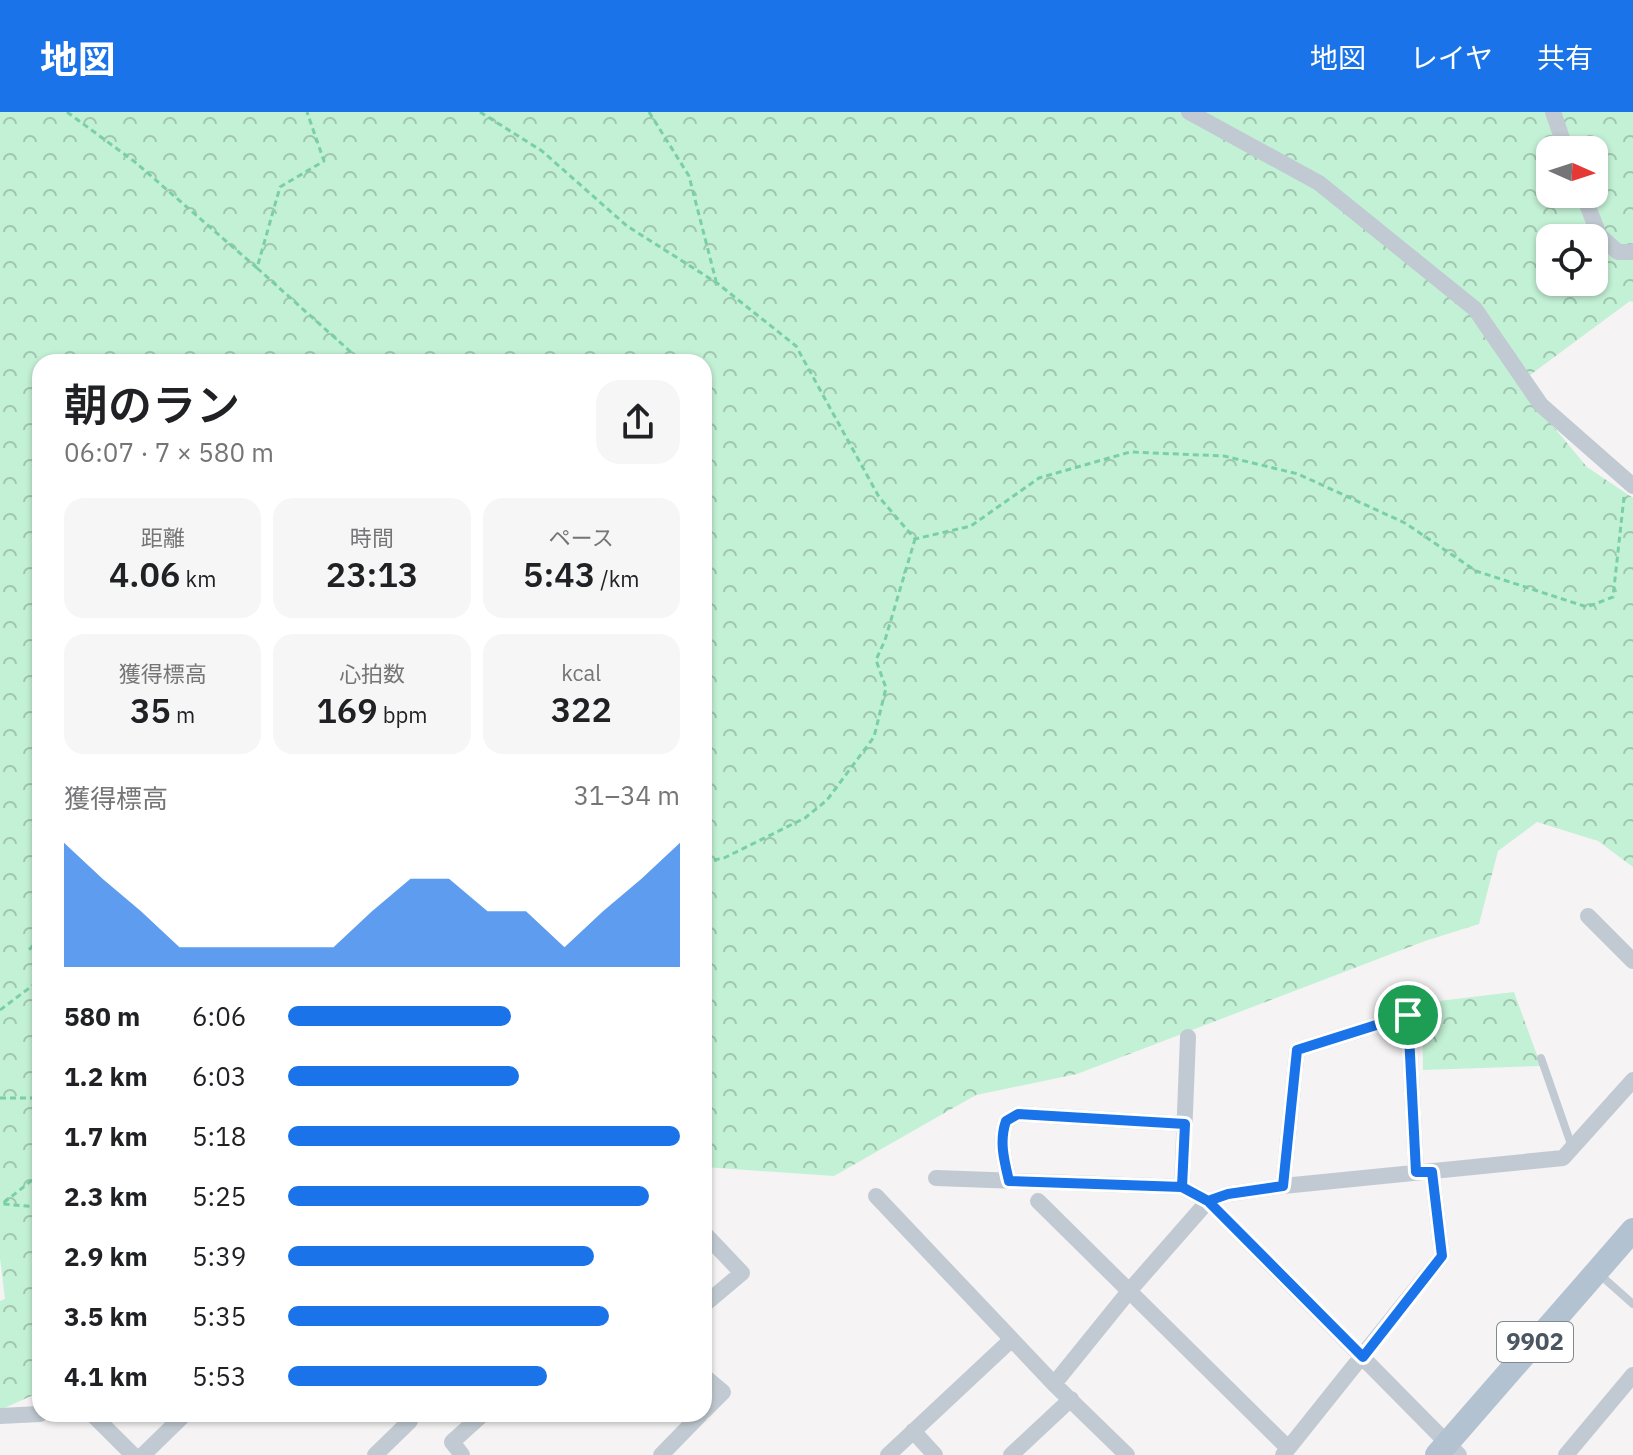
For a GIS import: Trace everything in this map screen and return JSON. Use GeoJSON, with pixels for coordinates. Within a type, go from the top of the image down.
{"type":"FeatureCollection","features":[{"type":"Feature","properties":{"kind":"main road","name":"9902"},"geometry":{"type":"LineString","coordinates":[[1448,1451],[1633,1230]]}},
{"type":"Feature","properties":{"kind":"street"},"geometry":{"type":"LineString","coordinates":[[1189,112],[1319,183],[1475,309],[1541,405],[1629,483]]}},
{"type":"Feature","properties":{"kind":"street"},"geometry":{"type":"LineString","coordinates":[[1553,112],[1561,136]]}},
{"type":"Feature","properties":{"kind":"street"},"geometry":{"type":"LineString","coordinates":[[1588,208],[1599,235],[1618,252],[1633,252]]}},
{"type":"Feature","properties":{"kind":"street"},"geometry":{"type":"LineString","coordinates":[[1588,916],[1633,961]]}},
{"type":"Feature","properties":{"kind":"street"},"geometry":{"type":"LineString","coordinates":[[1038,1201],[1130,1290],[1286,1452],[1442,1256],[1424,1172],[1408,1015],[1297,1050],[1283,1186]]}},
{"type":"Feature","properties":{"kind":"street"},"geometry":{"type":"LineString","coordinates":[[1182,1187],[1188,1037]]}},
{"type":"Feature","properties":{"kind":"street"},"geometry":{"type":"LineString","coordinates":[[1054,1384],[1208,1201],[1228,1194],[1283,1186],[1563,1158],[1633,1080]]}},
{"type":"Feature","properties":{"kind":"street"},"geometry":{"type":"LineString","coordinates":[[1009,1181],[1003,1156],[1002,1132],[1006,1121],[1018,1114],[1185,1124]]}},
{"type":"Feature","properties":{"kind":"street"},"geometry":{"type":"LineString","coordinates":[[936,1178],[1182,1187],[1208,1201],[1363,1357],[1448,1451]]}},
{"type":"Feature","properties":{"kind":"street"},"geometry":{"type":"LineString","coordinates":[[876,1196],[1011,1340],[1127,1455]]}},
{"type":"Feature","properties":{"kind":"street"},"geometry":{"type":"LineString","coordinates":[[712,1241],[742,1273],[712,1298]]}},
{"type":"Feature","properties":{"kind":"street"},"geometry":{"type":"LineString","coordinates":[[888,1455],[1011,1340]]}},
{"type":"Feature","properties":{"kind":"street"},"geometry":{"type":"LineString","coordinates":[[1566,1455],[1633,1375]]}},
{"type":"Feature","properties":{"kind":"street"},"geometry":{"type":"LineString","coordinates":[[712,1383],[723,1392],[712,1404]]}},
{"type":"Feature","properties":{"kind":"street"},"geometry":{"type":"LineString","coordinates":[[1011,1455],[1071,1399]]}},
{"type":"Feature","properties":{"kind":"street"},"geometry":{"type":"LineString","coordinates":[[0,1416],[32,1414]]}},
{"type":"Feature","properties":{"kind":"street"},"geometry":{"type":"LineString","coordinates":[[100,1422],[133,1455]]}},
{"type":"Feature","properties":{"kind":"street"},"geometry":{"type":"LineString","coordinates":[[143,1455],[177,1422]]}},
{"type":"Feature","properties":{"kind":"street"},"geometry":{"type":"LineString","coordinates":[[375,1455],[409,1422]]}},
{"type":"Feature","properties":{"kind":"street"},"geometry":{"type":"LineString","coordinates":[[462,1455],[452,1442],[474,1422]]}},
{"type":"Feature","properties":{"kind":"street"},"geometry":{"type":"LineString","coordinates":[[661,1455],[694,1422]]}},
{"type":"Feature","properties":{"kind":"street"},"geometry":{"type":"LineString","coordinates":[[913,1431],[935,1455]]}},
{"type":"Feature","properties":{"kind":"lane"},"geometry":{"type":"LineString","coordinates":[[1541,1058],[1572,1148]]}},
{"type":"Feature","properties":{"kind":"lane"},"geometry":{"type":"LineString","coordinates":[[1596,1271],[1633,1304]]}},
{"type":"Feature","properties":{"kind":"path"},"geometry":{"type":"LineString","coordinates":[[67,112],[135,162],[353,354]]}},
{"type":"Feature","properties":{"kind":"path"},"geometry":{"type":"LineString","coordinates":[[257,268],[280,187],[324,161],[307,112]]}},
{"type":"Feature","properties":{"kind":"path"},"geometry":{"type":"LineString","coordinates":[[480,112],[542,151],[627,226],[717,283],[796,346],[879,497],[915,539]]}},
{"type":"Feature","properties":{"kind":"path"},"geometry":{"type":"LineString","coordinates":[[649,112],[689,176],[717,283]]}},
{"type":"Feature","properties":{"kind":"path"},"geometry":{"type":"LineString","coordinates":[[915,539],[971,526],[1039,478],[1130,452],[1224,456],[1298,474],[1405,523],[1476,571],[1587,607],[1613,597],[1629,483]]}},
{"type":"Feature","properties":{"kind":"path"},"geometry":{"type":"LineString","coordinates":[[712,860],[724,858],[805,818],[827,800],[874,737],[886,688],[876,660],[885,640],[915,539]]}},
{"type":"Feature","properties":{"kind":"path"},"geometry":{"type":"LineString","coordinates":[[0,1010],[32,986]]}},
{"type":"Feature","properties":{"kind":"path"},"geometry":{"type":"LineString","coordinates":[[0,1098],[32,1098]]}},
{"type":"Feature","properties":{"kind":"path"},"geometry":{"type":"LineString","coordinates":[[32,1180],[2,1204],[32,1206]]}},
{"type":"Feature","properties":{"kind":"green space"},"geometry":{"type":"Polygon","coordinates":[[[0,112],[1633,112],[1633,302],[1630,301],[1518,384],[1587,467],[1633,498],[1633,867],[1598,841],[1537,822],[1498,851],[1479,924],[1425,941],[1077,1074],[976,1095],[834,1176],[712,1168],[712,354],[32,354],[32,1396],[0,1410],[0,1301],[5,1299],[0,1258],[0,112]]]}},
{"type":"Feature","properties":{"kind":"green space"},"geometry":{"type":"Polygon","coordinates":[[[1514,992],[1541,1066],[1423,1070],[1422,1003],[1514,992]]]}},
{"type":"Feature","properties":{"kind":"route"},"geometry":{"type":"LineString","coordinates":[[1408,1015],[1297,1050],[1283,1186],[1228,1194],[1208,1201],[1182,1187],[1009,1181],[1003,1156],[1002,1132],[1006,1121],[1018,1114],[1185,1124],[1182,1187],[1208,1201],[1363,1357],[1442,1256],[1432,1172],[1416,1172],[1408,1015]]}}]}
